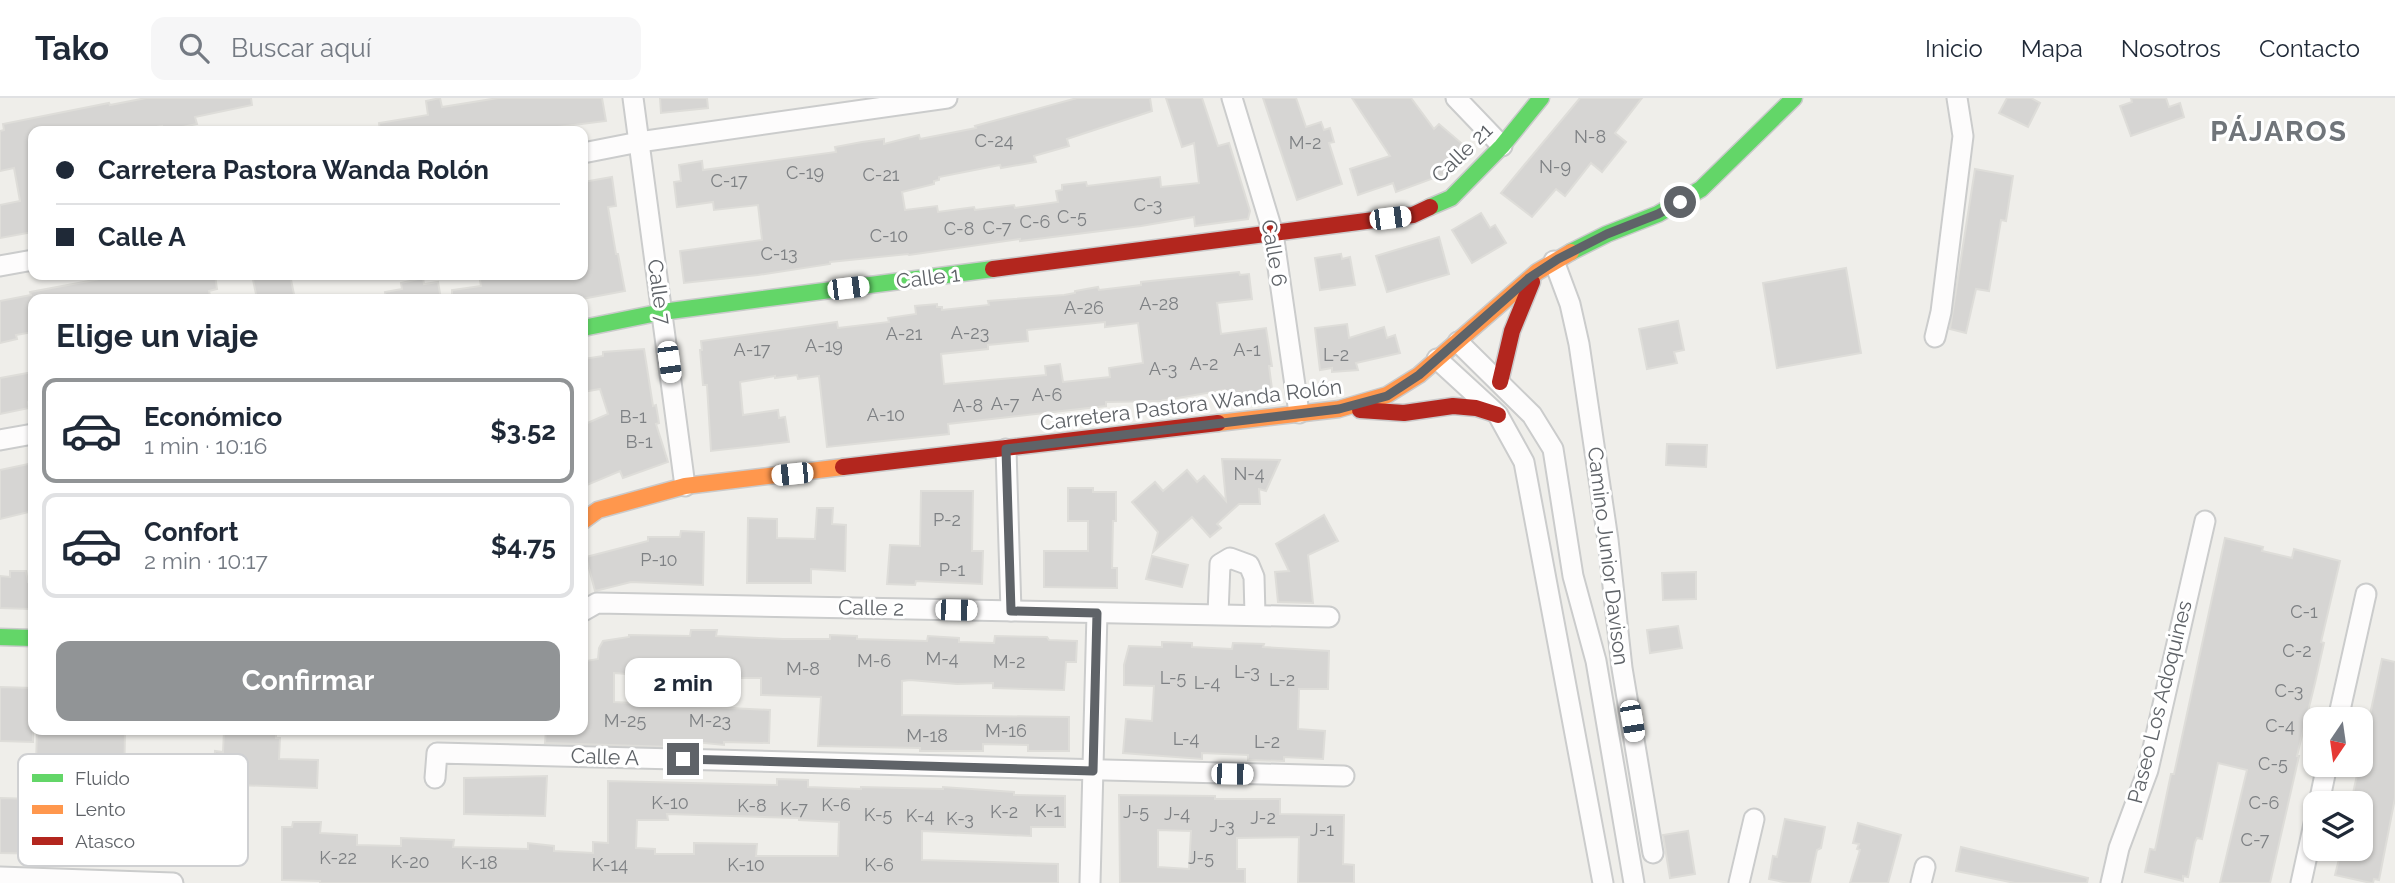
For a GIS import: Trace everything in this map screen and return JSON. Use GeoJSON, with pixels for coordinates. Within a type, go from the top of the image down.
{"type":"FeatureCollection","features":[{"type":"Feature","properties":{"kind":"street","name":"Calle 7"},"geometry":{"type":"LineString","coordinates":[[633,98],[685,486]]}},
{"type":"Feature","properties":{"kind":"street"},"geometry":{"type":"LineString","coordinates":[[588,152],[639,142],[947,98]]}},
{"type":"Feature","properties":{"kind":"street","name":"Calle 6"},"geometry":{"type":"LineString","coordinates":[[1232,98],[1273,233],[1299,413]]}},
{"type":"Feature","properties":{"kind":"street"},"geometry":{"type":"LineString","coordinates":[[1456,98],[1503,146]]}},
{"type":"Feature","properties":{"kind":"street","name":"Calle 21"},"geometry":{"type":"LineString","coordinates":[[1273,233],[1413,215],[1451,198],[1503,146],[1541,98]]}},
{"type":"Feature","properties":{"kind":"street","name":"Carretera Pastora Wanda Rolón"},"geometry":{"type":"LineString","coordinates":[[588,517],[598,510],[685,486],[1339,409],[1387,396],[1419,375],[1537,272],[1607,234],[1658,214],[1701,189],[1794,98]]}},
{"type":"Feature","properties":{"kind":"street"},"geometry":{"type":"LineString","coordinates":[[1936,337],[1964,136],[1957,98]]}},
{"type":"Feature","properties":{"kind":"street","name":"Calle 1"},"geometry":{"type":"LineString","coordinates":[[588,327],[662,313],[1273,233]]}},
{"type":"Feature","properties":{"kind":"street"},"geometry":{"type":"LineString","coordinates":[[0,266],[28,261]]}},
{"type":"Feature","properties":{"kind":"street","name":"Camino Junior Davison"},"geometry":{"type":"LineString","coordinates":[[1554,261],[1570,304],[1579,344],[1608,540],[1622,668],[1653,853]]}},
{"type":"Feature","properties":{"kind":"street"},"geometry":{"type":"LineString","coordinates":[[1500,382],[1507,342],[1520,306],[1537,272]]}},
{"type":"Feature","properties":{"kind":"street"},"geometry":{"type":"LineString","coordinates":[[1458,342],[1532,415],[1553,449],[1573,576],[1596,661],[1634,883]]}},
{"type":"Feature","properties":{"kind":"street"},"geometry":{"type":"LineString","coordinates":[[1437,359],[1498,415],[1524,462],[1603,883]]}},
{"type":"Feature","properties":{"kind":"street"},"geometry":{"type":"LineString","coordinates":[[1339,409],[1404,413],[1453,406],[1476,408],[1498,415]]}},
{"type":"Feature","properties":{"kind":"street"},"geometry":{"type":"LineString","coordinates":[[0,440],[28,435]]}},
{"type":"Feature","properties":{"kind":"street"},"geometry":{"type":"LineString","coordinates":[[1006,449],[1011,611]]}},
{"type":"Feature","properties":{"kind":"street","name":"Paseo Los Adoquines"},"geometry":{"type":"LineString","coordinates":[[2111,883],[2119,848],[2148,770],[2205,521]]}},
{"type":"Feature","properties":{"kind":"street"},"geometry":{"type":"LineString","coordinates":[[1218,614],[1220,564],[1230,558],[1250,565],[1254,577],[1255,615]]}},
{"type":"Feature","properties":{"kind":"street"},"geometry":{"type":"LineString","coordinates":[[2341,707],[2366,594]]}},
{"type":"Feature","properties":{"kind":"street","name":"Calle 2"},"geometry":{"type":"LineString","coordinates":[[588,608],[597,603],[1329,617]]}},
{"type":"Feature","properties":{"kind":"street"},"geometry":{"type":"LineString","coordinates":[[1090,883],[1097,613]]}},
{"type":"Feature","properties":{"kind":"street"},"geometry":{"type":"LineString","coordinates":[[0,637],[28,638]]}},
{"type":"Feature","properties":{"kind":"street","name":"Calle A"},"geometry":{"type":"LineString","coordinates":[[435,778],[437,753],[1343,776]]}},
{"type":"Feature","properties":{"kind":"street"},"geometry":{"type":"LineString","coordinates":[[1739,883],[1754,818]]}},
{"type":"Feature","properties":{"kind":"street"},"geometry":{"type":"LineString","coordinates":[[2301,883],[2306,861]]}},
{"type":"Feature","properties":{"kind":"street"},"geometry":{"type":"LineString","coordinates":[[0,877],[173,883]]}},
{"type":"Feature","properties":{"kind":"building"},"geometry":{"type":"Polygon","coordinates":[[[146,98],[251,98],[252,105],[195,117],[197,124],[187,126],[28,126],[28,233],[0,238],[0,205],[20,201],[14,168],[0,171],[0,131],[4,130],[3,124],[109,103],[110,105],[146,98]]]}},
{"type":"Feature","properties":{"kind":"building"},"geometry":{"type":"Polygon","coordinates":[[[440,98],[442,107],[498,98],[602,98],[606,121],[566,126],[379,126],[379,123],[428,115],[426,101],[440,98]]]}},
{"type":"Feature","properties":{"kind":"building"},"geometry":{"type":"Polygon","coordinates":[[[660,98],[707,98],[708,108],[661,113],[660,98]]]}},
{"type":"Feature","properties":{"kind":"building"},"geometry":{"type":"Polygon","coordinates":[[[1077,98],[1150,98],[1152,111],[1067,139],[1069,146],[1034,156],[1036,162],[1001,168],[1000,165],[939,177],[934,184],[902,192],[905,210],[937,206],[938,212],[974,207],[975,210],[1014,205],[1015,208],[1058,202],[1056,191],[1062,190],[1062,185],[1086,182],[1087,186],[1160,177],[1161,187],[1199,183],[1194,143],[1182,147],[1166,98],[1202,98],[1218,146],[1229,143],[1250,211],[1248,219],[1195,226],[1194,217],[1141,226],[1020,239],[909,255],[830,262],[758,275],[684,283],[680,251],[762,240],[758,205],[714,210],[713,202],[677,207],[674,182],[681,181],[679,165],[702,161],[703,170],[836,152],[835,147],[862,142],[884,139],[884,144],[919,135],[920,139],[976,128],[975,126],[1077,98]]]}},
{"type":"Feature","properties":{"kind":"building"},"geometry":{"type":"Polygon","coordinates":[[[1263,98],[1296,98],[1306,127],[1321,122],[1324,130],[1330,128],[1334,142],[1329,143],[1342,184],[1297,200],[1263,98]]]}},
{"type":"Feature","properties":{"kind":"building"},"geometry":{"type":"Polygon","coordinates":[[[1352,98],[1411,98],[1434,129],[1439,124],[1467,148],[1458,159],[1447,151],[1454,164],[1445,174],[1396,192],[1393,183],[1358,195],[1350,169],[1390,156],[1352,98]]]}},
{"type":"Feature","properties":{"kind":"building"},"geometry":{"type":"Polygon","coordinates":[[[1580,98],[1642,98],[1615,133],[1626,142],[1602,172],[1591,163],[1565,196],[1556,189],[1532,217],[1501,193],[1580,98]]]}},
{"type":"Feature","properties":{"kind":"building"},"geometry":{"type":"Polygon","coordinates":[[[2007,98],[2031,98],[2040,103],[2028,127],[1999,113],[2007,98]]]}},
{"type":"Feature","properties":{"kind":"building"},"geometry":{"type":"Polygon","coordinates":[[[2131,98],[2166,98],[2169,107],[2180,103],[2184,117],[2131,136],[2120,106],[2132,102],[2131,98]]]}},
{"type":"Feature","properties":{"kind":"building"},"geometry":{"type":"Polygon","coordinates":[[[1975,169],[2013,176],[2006,221],[2001,220],[1989,291],[1976,289],[1966,333],[1950,329],[1975,169]]]}},
{"type":"Feature","properties":{"kind":"building"},"geometry":{"type":"Polygon","coordinates":[[[612,177],[616,206],[608,207],[625,291],[588,298],[588,294],[452,294],[452,290],[481,286],[480,280],[588,280],[588,181],[612,177]]]}},
{"type":"Feature","properties":{"kind":"building"},"geometry":{"type":"Polygon","coordinates":[[[1481,213],[1490,228],[1495,225],[1506,243],[1472,263],[1452,230],[1481,213]]]}},
{"type":"Feature","properties":{"kind":"building"},"geometry":{"type":"Polygon","coordinates":[[[1439,237],[1449,274],[1387,292],[1376,256],[1439,237]]]}},
{"type":"Feature","properties":{"kind":"building"},"geometry":{"type":"Polygon","coordinates":[[[1341,254],[1342,259],[1350,257],[1355,285],[1320,290],[1315,258],[1341,254]]]}},
{"type":"Feature","properties":{"kind":"building"},"geometry":{"type":"Polygon","coordinates":[[[1846,268],[1861,353],[1777,368],[1763,283],[1846,268]]]}},
{"type":"Feature","properties":{"kind":"building"},"geometry":{"type":"Polygon","coordinates":[[[1239,272],[1240,275],[1249,274],[1252,299],[1217,303],[1221,334],[1266,328],[1272,366],[1269,366],[1272,389],[1231,397],[1224,390],[1160,401],[1106,402],[1106,406],[948,424],[949,434],[827,447],[819,376],[798,379],[797,375],[775,376],[740,382],[743,415],[778,410],[779,418],[785,417],[789,442],[711,451],[701,341],[837,322],[838,328],[889,322],[888,318],[916,314],[915,306],[937,304],[942,310],[989,305],[988,301],[1064,295],[1098,287],[1099,290],[1141,285],[1141,282],[1239,272]],[[1105,322],[1027,330],[1028,341],[941,354],[944,384],[1046,375],[1045,366],[1060,364],[1063,382],[1110,377],[1109,368],[1143,363],[1138,323],[1105,327],[1105,322]]]}},
{"type":"Feature","properties":{"kind":"building"},"geometry":{"type":"Polygon","coordinates":[[[94,280],[216,280],[217,289],[209,291],[210,294],[30,292],[94,280]]]}},
{"type":"Feature","properties":{"kind":"building"},"geometry":{"type":"Polygon","coordinates":[[[253,280],[291,280],[294,294],[256,294],[253,280]]]}},
{"type":"Feature","properties":{"kind":"building"},"geometry":{"type":"Polygon","coordinates":[[[414,280],[423,280],[424,284],[438,282],[440,294],[385,294],[402,289],[401,283],[414,280]]]}},
{"type":"Feature","properties":{"kind":"building"},"geometry":{"type":"Polygon","coordinates":[[[28,296],[28,333],[0,343],[0,301],[28,296]]]}},
{"type":"Feature","properties":{"kind":"building"},"geometry":{"type":"Polygon","coordinates":[[[1678,321],[1684,350],[1674,352],[1677,363],[1647,369],[1639,329],[1678,321]]]}},
{"type":"Feature","properties":{"kind":"building"},"geometry":{"type":"Polygon","coordinates":[[[1347,324],[1349,338],[1384,327],[1387,338],[1395,335],[1400,353],[1356,363],[1358,370],[1320,370],[1315,328],[1347,324]]]}},
{"type":"Feature","properties":{"kind":"building"},"geometry":{"type":"Polygon","coordinates":[[[644,349],[653,406],[656,405],[659,423],[656,424],[668,462],[623,478],[620,471],[588,485],[588,423],[608,414],[600,389],[588,391],[588,358],[603,356],[603,352],[644,349]]]}},
{"type":"Feature","properties":{"kind":"building"},"geometry":{"type":"Polygon","coordinates":[[[28,373],[28,408],[0,414],[0,378],[28,373]]]}},
{"type":"Feature","properties":{"kind":"building"},"geometry":{"type":"Polygon","coordinates":[[[1667,444],[1707,445],[1706,467],[1666,465],[1667,444]]]}},
{"type":"Feature","properties":{"kind":"building"},"geometry":{"type":"Polygon","coordinates":[[[1222,459],[1280,460],[1266,491],[1259,489],[1260,504],[1239,504],[1217,524],[1221,528],[1210,537],[1192,517],[1153,552],[1158,532],[1132,502],[1155,482],[1163,491],[1187,470],[1197,482],[1204,476],[1226,501],[1222,459]]]}},
{"type":"Feature","properties":{"kind":"building"},"geometry":{"type":"Polygon","coordinates":[[[28,464],[28,512],[0,519],[0,470],[28,464]]]}},
{"type":"Feature","properties":{"kind":"building"},"geometry":{"type":"Polygon","coordinates":[[[1068,488],[1116,492],[1112,568],[1117,568],[1117,588],[1044,587],[1044,551],[1088,551],[1088,521],[1068,521],[1068,488]]]}},
{"type":"Feature","properties":{"kind":"building"},"geometry":{"type":"Polygon","coordinates":[[[921,491],[973,491],[972,551],[983,551],[982,584],[916,581],[915,585],[887,584],[890,545],[920,546],[921,491]]]}},
{"type":"Feature","properties":{"kind":"building"},"geometry":{"type":"Polygon","coordinates":[[[817,508],[833,508],[832,524],[846,525],[845,571],[811,569],[811,583],[747,583],[748,518],[777,519],[777,538],[815,539],[817,508]]]}},
{"type":"Feature","properties":{"kind":"building"},"geometry":{"type":"Polygon","coordinates":[[[1324,515],[1338,541],[1308,555],[1313,603],[1278,602],[1275,572],[1289,571],[1276,544],[1324,515]]]}},
{"type":"Feature","properties":{"kind":"building"},"geometry":{"type":"Polygon","coordinates":[[[681,531],[704,532],[703,585],[631,582],[595,591],[588,556],[648,541],[648,537],[680,537],[681,531]]]}},
{"type":"Feature","properties":{"kind":"building"},"geometry":{"type":"Polygon","coordinates":[[[2225,538],[2263,547],[2262,551],[2292,558],[2294,549],[2340,561],[2309,707],[2303,707],[2299,756],[2270,883],[2220,883],[2247,770],[2218,763],[2202,839],[2197,838],[2195,842],[2188,877],[2183,876],[2183,881],[2145,872],[2150,849],[2155,850],[2171,774],[2174,774],[2225,538]]]}},
{"type":"Feature","properties":{"kind":"building"},"geometry":{"type":"Polygon","coordinates":[[[1152,556],[1188,565],[1182,587],[1146,579],[1152,556]]]}},
{"type":"Feature","properties":{"kind":"building"},"geometry":{"type":"Polygon","coordinates":[[[10,571],[26,571],[28,609],[0,608],[0,576],[10,577],[10,571]]]}},
{"type":"Feature","properties":{"kind":"building"},"geometry":{"type":"Polygon","coordinates":[[[1696,572],[1696,599],[1663,600],[1662,573],[1696,572]]]}},
{"type":"Feature","properties":{"kind":"building"},"geometry":{"type":"Polygon","coordinates":[[[1678,626],[1682,648],[1650,653],[1647,630],[1678,626]]]}},
{"type":"Feature","properties":{"kind":"building"},"geometry":{"type":"Polygon","coordinates":[[[691,630],[717,630],[716,636],[783,639],[830,639],[830,635],[857,636],[857,639],[927,641],[928,636],[959,638],[959,642],[994,643],[995,636],[1047,637],[1049,640],[1077,641],[1076,662],[1066,662],[1064,690],[993,688],[993,683],[902,681],[902,715],[1069,717],[1069,751],[1028,751],[1028,745],[983,744],[983,751],[818,746],[821,697],[761,695],[761,678],[724,675],[654,679],[654,676],[614,673],[614,702],[770,710],[769,743],[724,742],[724,745],[674,740],[674,747],[545,743],[546,735],[588,735],[588,661],[598,659],[603,641],[629,635],[690,636],[691,630]]]}},
{"type":"Feature","properties":{"kind":"building"},"geometry":{"type":"Polygon","coordinates":[[[1162,642],[1232,649],[1233,643],[1264,644],[1263,647],[1329,651],[1328,689],[1299,689],[1298,729],[1325,731],[1323,759],[1284,757],[1284,761],[1248,760],[1248,755],[1202,753],[1202,759],[1123,753],[1126,719],[1152,721],[1154,686],[1124,685],[1124,665],[1129,646],[1162,647],[1162,642]]]}},
{"type":"Feature","properties":{"kind":"building"},"geometry":{"type":"Polygon","coordinates":[[[2382,659],[2395,662],[2395,798],[2379,880],[2374,879],[2373,883],[2335,875],[2338,861],[2373,861],[2373,791],[2354,791],[2357,777],[2373,777],[2372,707],[2382,659]]]}},
{"type":"Feature","properties":{"kind":"building"},"geometry":{"type":"Polygon","coordinates":[[[0,687],[28,688],[28,735],[33,735],[33,742],[0,741],[0,687]]]}},
{"type":"Feature","properties":{"kind":"building"},"geometry":{"type":"Polygon","coordinates":[[[37,735],[125,735],[125,754],[36,754],[37,735]]]}},
{"type":"Feature","properties":{"kind":"building"},"geometry":{"type":"Polygon","coordinates":[[[224,735],[276,735],[276,738],[280,738],[279,759],[318,760],[317,788],[248,785],[248,754],[215,754],[215,751],[223,752],[224,735]]]}},
{"type":"Feature","properties":{"kind":"building"},"geometry":{"type":"Polygon","coordinates":[[[547,776],[545,816],[464,814],[464,778],[547,776]]]}},
{"type":"Feature","properties":{"kind":"building"},"geometry":{"type":"Polygon","coordinates":[[[777,779],[808,780],[808,787],[943,787],[1014,792],[1014,795],[1065,796],[1065,827],[1031,827],[1031,836],[922,831],[922,860],[1058,864],[1058,883],[320,883],[282,880],[282,827],[292,827],[293,822],[321,822],[320,833],[357,835],[357,845],[401,846],[401,838],[454,840],[453,847],[528,849],[528,843],[554,846],[554,851],[593,853],[593,842],[608,843],[608,781],[777,785],[777,779]],[[667,814],[668,820],[637,820],[636,848],[655,849],[655,854],[694,854],[694,843],[757,844],[756,856],[838,856],[839,822],[799,818],[667,814]]]}},
{"type":"Feature","properties":{"kind":"building"},"geometry":{"type":"Polygon","coordinates":[[[1119,795],[1280,799],[1280,814],[1344,815],[1343,864],[1354,865],[1354,883],[1298,883],[1299,837],[1237,838],[1237,869],[1245,869],[1245,883],[1120,883],[1119,795]],[[1158,830],[1158,867],[1189,869],[1191,831],[1158,830]]]}},
{"type":"Feature","properties":{"kind":"building"},"geometry":{"type":"Polygon","coordinates":[[[0,798],[18,799],[18,853],[0,853],[0,798]]]}},
{"type":"Feature","properties":{"kind":"building"},"geometry":{"type":"Polygon","coordinates":[[[1785,819],[1825,827],[1810,883],[1788,883],[1769,879],[1785,819]]]}},
{"type":"Feature","properties":{"kind":"building"},"geometry":{"type":"Polygon","coordinates":[[[1858,823],[1901,835],[1888,883],[1850,883],[1860,850],[1857,849],[1859,844],[1853,843],[1858,823]]]}},
{"type":"Feature","properties":{"kind":"building"},"geometry":{"type":"Polygon","coordinates":[[[1688,831],[1695,874],[1670,878],[1663,835],[1688,831]]]}},
{"type":"Feature","properties":{"kind":"building"},"geometry":{"type":"Polygon","coordinates":[[[1961,847],[2088,878],[2087,883],[2015,883],[1956,871],[1961,847]]]}},
{"type":"Feature","properties":{"kind":"traffic: fast"},"geometry":{"type":"LineString","coordinates":[[1430,207],[1451,198],[1502,146],[1541,98]]}},
{"type":"Feature","properties":{"kind":"traffic: fast"},"geometry":{"type":"LineString","coordinates":[[1571,252],[1658,214],[1701,189],[1794,98]]}},
{"type":"Feature","properties":{"kind":"traffic: fast"},"geometry":{"type":"LineString","coordinates":[[588,327],[662,312],[993,269]]}},
{"type":"Feature","properties":{"kind":"traffic: fast"},"geometry":{"type":"LineString","coordinates":[[0,637],[28,638]]}},
{"type":"Feature","properties":{"kind":"traffic: slow"},"geometry":{"type":"LineString","coordinates":[[1218,423],[1339,409],[1387,395],[1419,375],[1537,272],[1571,252]]}},
{"type":"Feature","properties":{"kind":"traffic: slow"},"geometry":{"type":"LineString","coordinates":[[588,517],[598,510],[685,486],[843,467]]}},
{"type":"Feature","properties":{"kind":"traffic: jam"},"geometry":{"type":"LineString","coordinates":[[993,269],[1413,215],[1430,207]]}},
{"type":"Feature","properties":{"kind":"traffic: jam"},"geometry":{"type":"LineString","coordinates":[[1500,382],[1512,331],[1532,282]]}},
{"type":"Feature","properties":{"kind":"traffic: jam"},"geometry":{"type":"LineString","coordinates":[[1360,410],[1404,413],[1453,406],[1476,408],[1498,415]]}},
{"type":"Feature","properties":{"kind":"traffic: jam"},"geometry":{"type":"LineString","coordinates":[[843,467],[1218,423]]}},
{"type":"Feature","properties":{"kind":"district","name":"PÁJAROS"},"geometry":{"type":"Point","coordinates":[2279,131]}},
{"type":"Feature","properties":{"kind":"route"},"geometry":{"type":"LineString","coordinates":[[683,759],[1093,771],[1097,613],[1011,611],[1006,449],[1339,409],[1387,396],[1419,375],[1537,272],[1607,234],[1658,214],[1680,202]]}}]}
